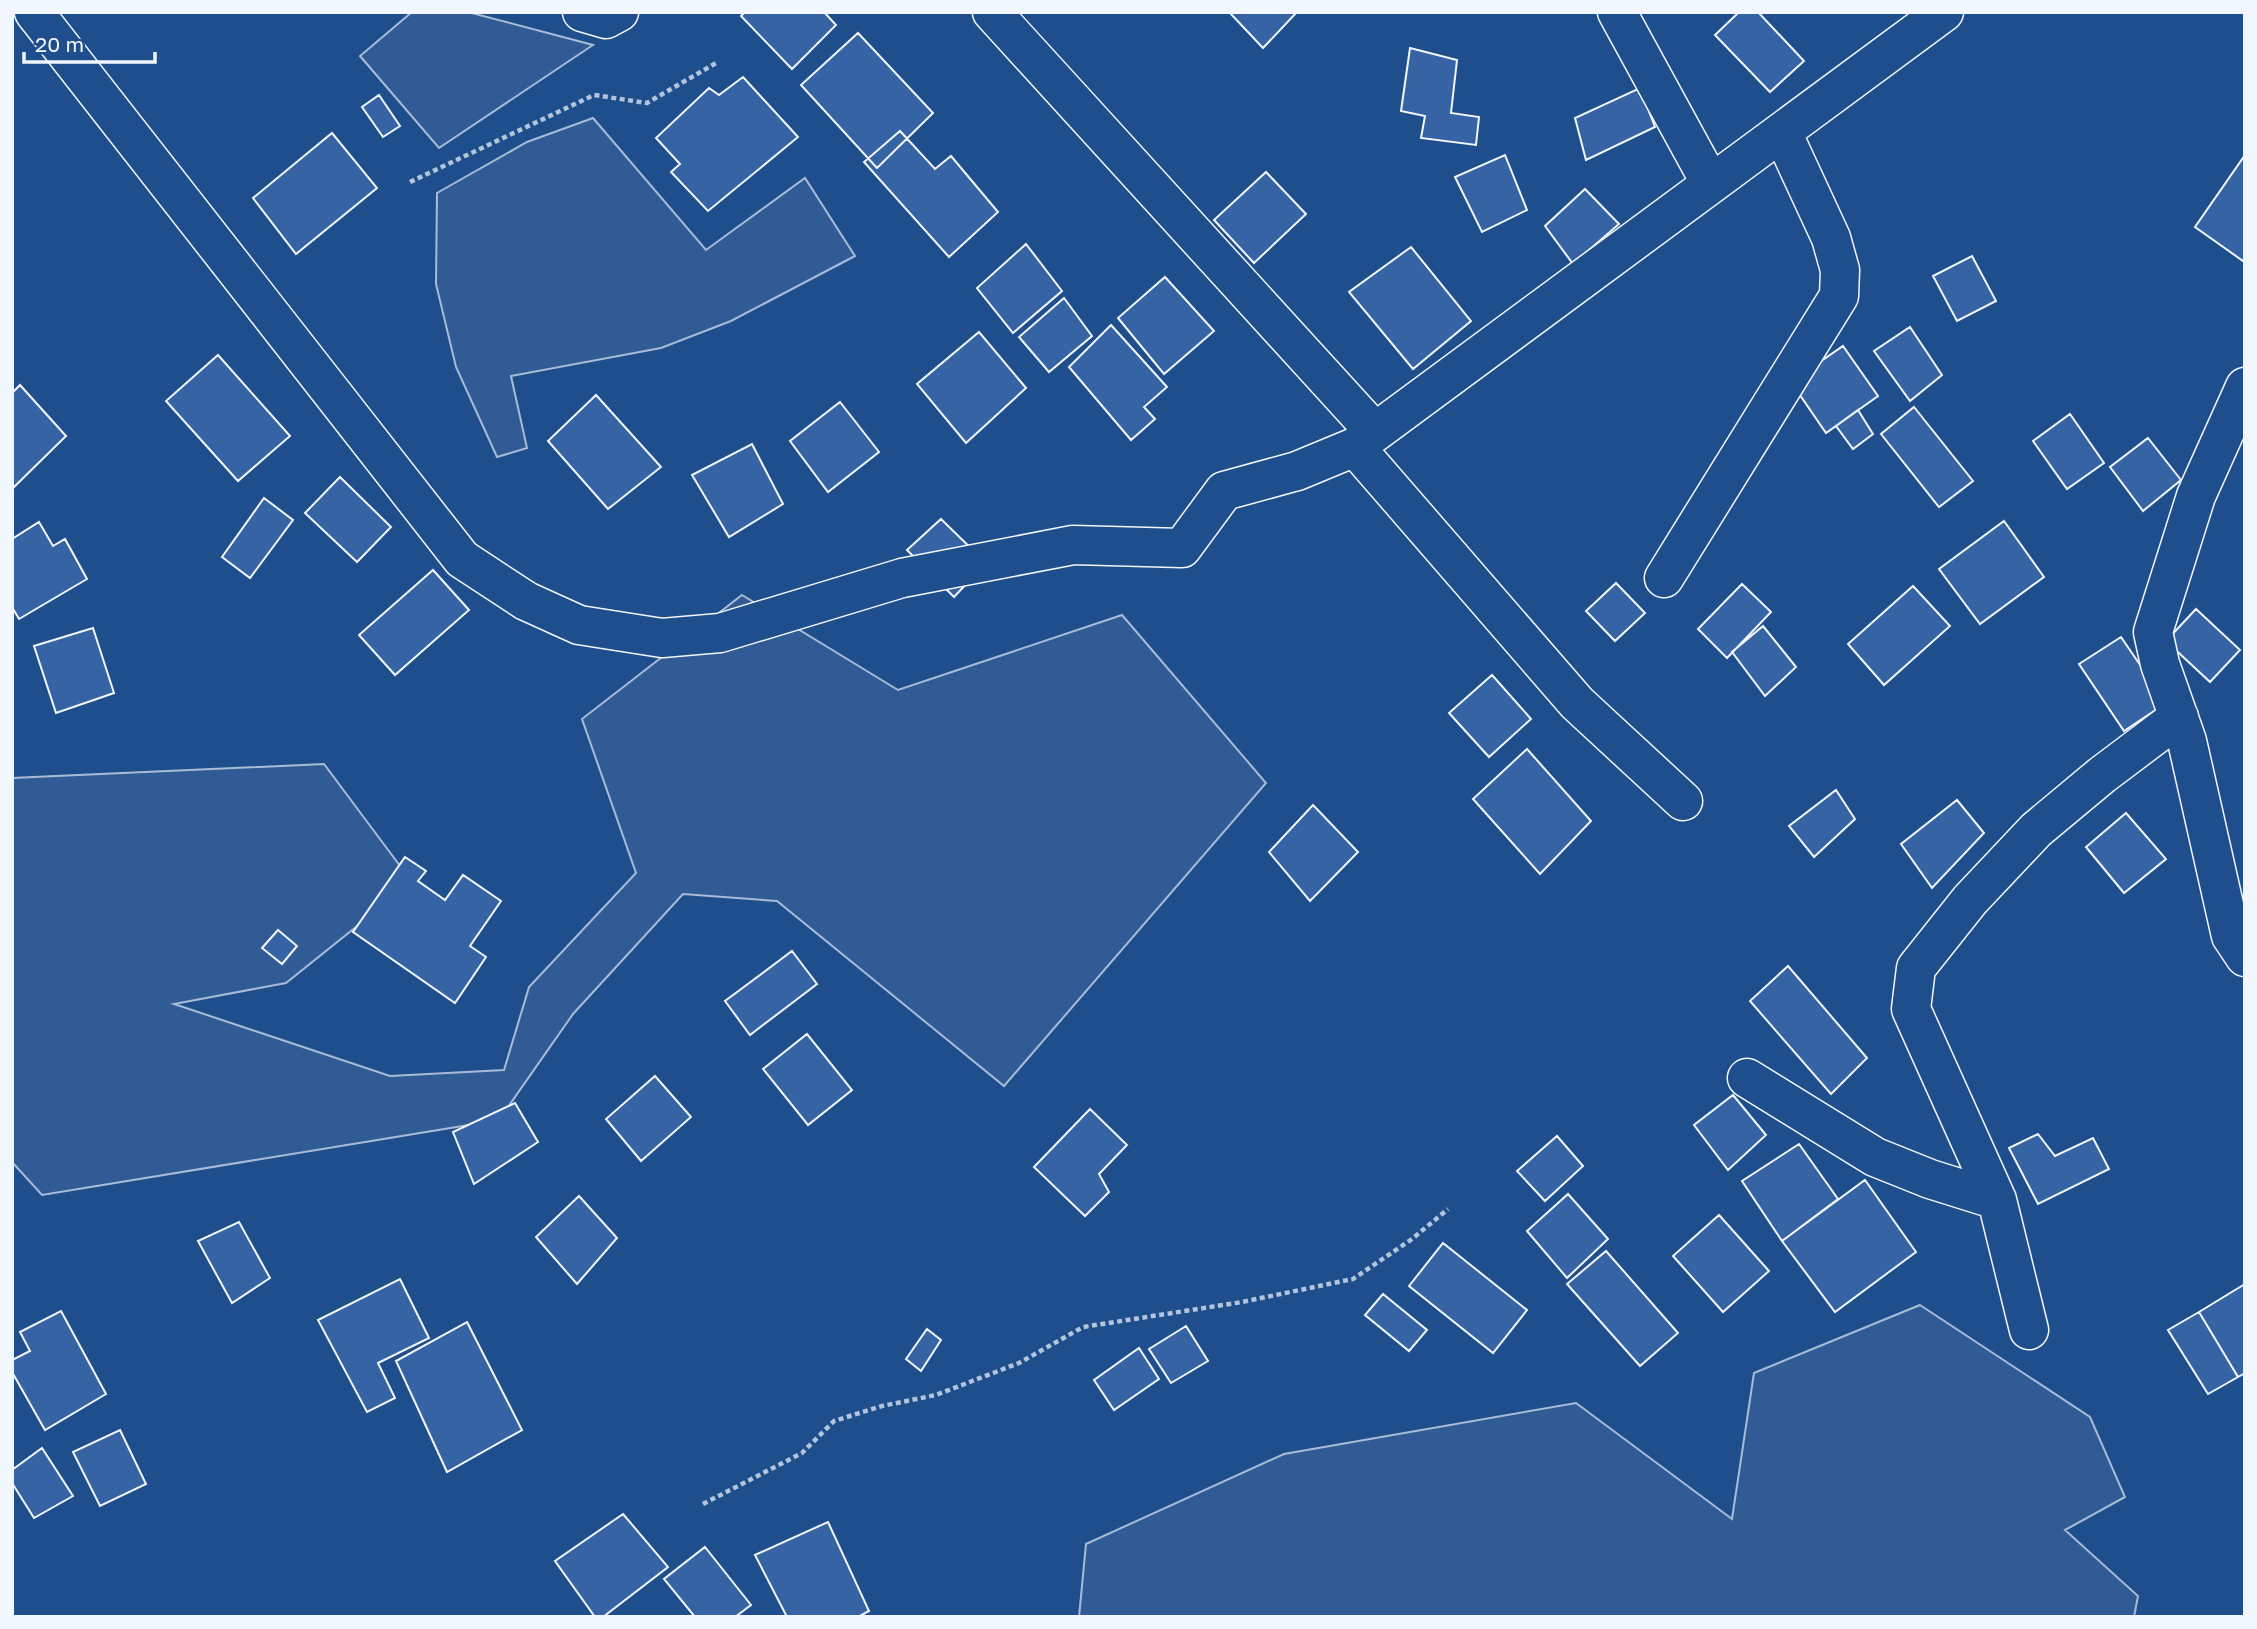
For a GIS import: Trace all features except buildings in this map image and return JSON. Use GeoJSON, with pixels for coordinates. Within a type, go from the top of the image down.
{"type":"FeatureCollection","features":[{"type":"Feature","properties":{"kind":"street"},"geometry":{"type":"LineString","coordinates":[[34,12],[462,559],[526,601],[579,625],[662,638],[720,633],[902,578],[1073,545],[1182,548],[1224,491],[1297,471],[1365,440],[1944,12]]}},
{"type":"Feature","properties":{"kind":"street"},"geometry":{"type":"LineString","coordinates":[[583,12],[606,19],[619,12]]}},
{"type":"Feature","properties":{"kind":"street"},"geometry":{"type":"LineString","coordinates":[[992,12],[1365,440],[1577,703],[1684,802]]}},
{"type":"Feature","properties":{"kind":"street"},"geometry":{"type":"LineString","coordinates":[[1617,12],[1712,184]]}},
{"type":"Feature","properties":{"kind":"street"},"geometry":{"type":"LineString","coordinates":[[1664,578],[1839,296],[1840,270],[1831,238],[1782,132]]}},
{"type":"Feature","properties":{"kind":"street"},"geometry":{"type":"LineString","coordinates":[[2245,387],[2196,496],[2152,632],[2160,664],[2187,741],[2231,936],[2245,957]]}},
{"type":"Feature","properties":{"kind":"street"},"geometry":{"type":"LineString","coordinates":[[2029,1330],[1997,1200],[1911,1009],[1916,968],[1970,900],[2036,830],[2102,775],[2179,717]]}},
{"type":"Feature","properties":{"kind":"street"},"geometry":{"type":"LineString","coordinates":[[1747,1078],[1875,1157],[1930,1179],[1997,1200]]}},
{"type":"Feature","properties":{"kind":"path"},"geometry":{"type":"LineString","coordinates":[[410,183],[594,95],[647,103],[716,63]]}},
{"type":"Feature","properties":{"kind":"path"},"geometry":{"type":"LineString","coordinates":[[703,1504],[802,1453],[834,1421],[882,1406],[936,1395],[1019,1363],[1083,1327],[1242,1302],[1353,1279],[1412,1239],[1448,1209]]}},
{"type":"Feature","properties":{"kind":"shaded area"},"geometry":{"type":"Polygon","coordinates":[[[412,12],[468,12],[593,45],[439,148],[360,56],[412,12]]]}},
{"type":"Feature","properties":{"kind":"shaded area"},"geometry":{"type":"Polygon","coordinates":[[[593,118],[706,250],[805,178],[855,256],[731,321],[661,348],[511,376],[527,448],[497,457],[456,367],[436,284],[437,193],[527,142],[593,118]]]}},
{"type":"Feature","properties":{"kind":"shaded area"},"geometry":{"type":"Polygon","coordinates":[[[742,595],[898,690],[1122,615],[1266,783],[1004,1086],[777,901],[683,894],[573,1014],[499,1120],[42,1195],[12,1162],[12,778],[324,764],[412,882],[286,983],[174,1004],[390,1076],[504,1070],[529,987],[636,873],[582,719],[742,595]]]}},
{"type":"Feature","properties":{"kind":"shaded area"},"geometry":{"type":"Polygon","coordinates":[[[1920,1305],[2090,1417],[2125,1497],[2065,1530],[2138,1596],[2134,1617],[1079,1617],[1086,1544],[1284,1454],[1576,1403],[1732,1519],[1754,1373],[1920,1305]]]}}]}
